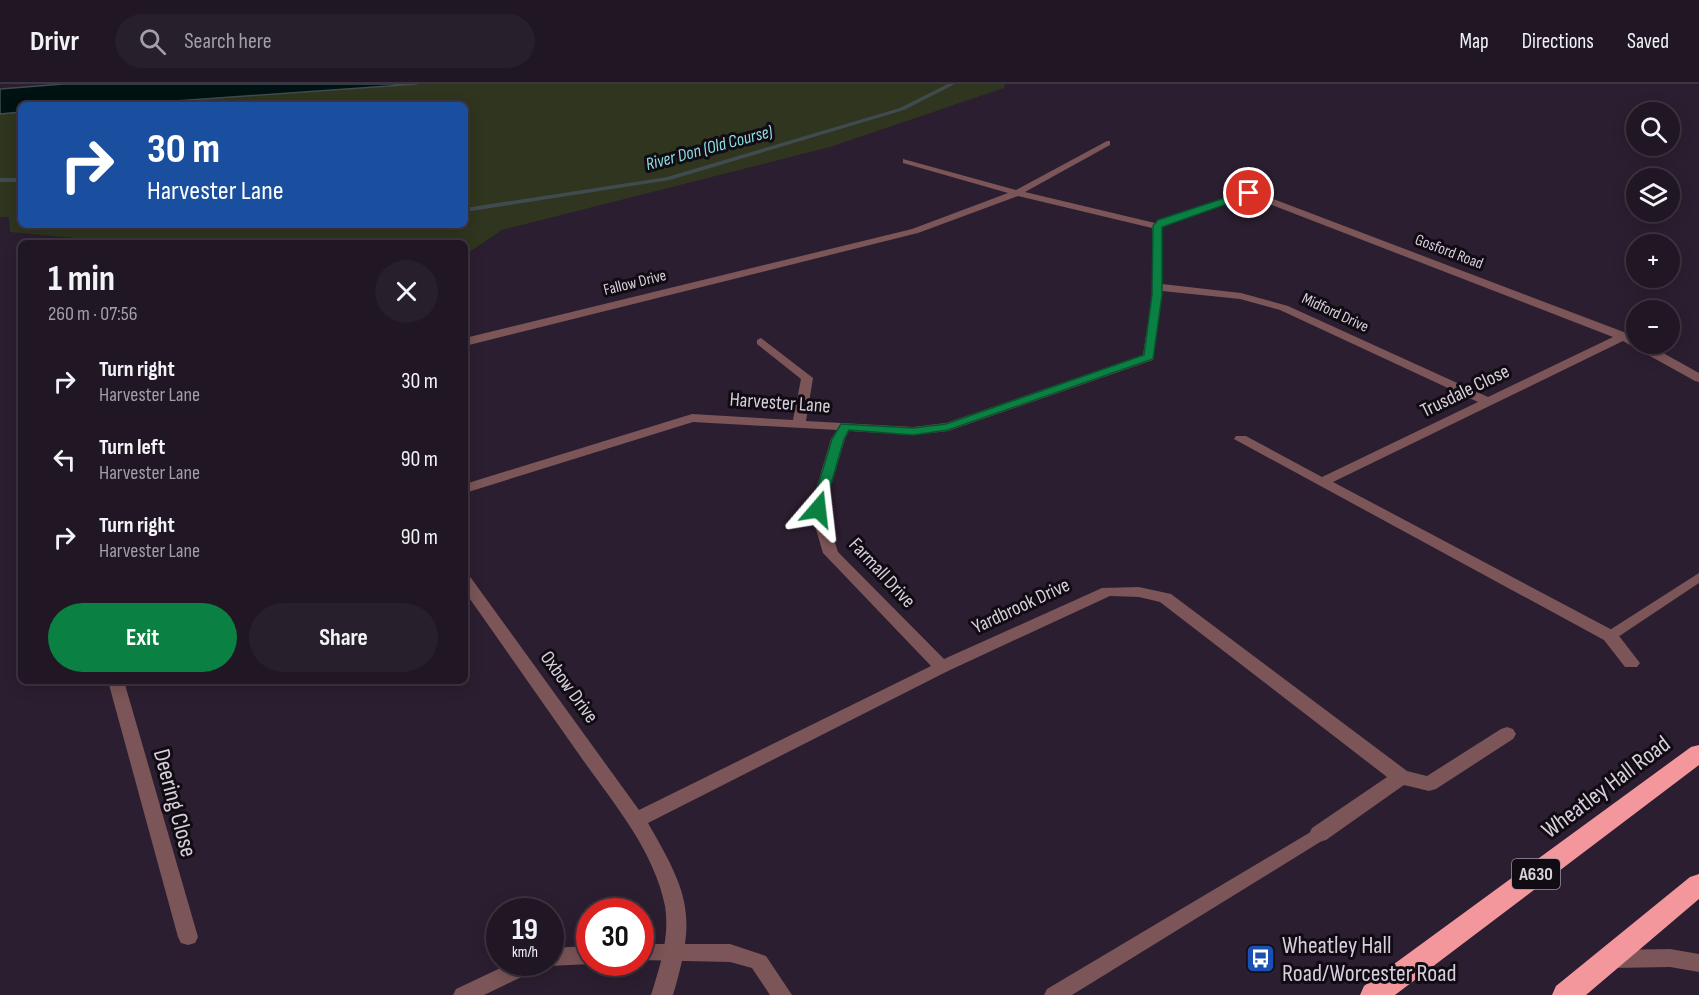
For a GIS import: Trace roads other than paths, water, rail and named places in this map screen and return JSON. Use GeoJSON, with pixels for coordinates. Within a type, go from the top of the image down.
{"type":"FeatureCollection","features":[{"type":"Feature","properties":{"kind":"highway","name":"Wheatley Hall Road"},"geometry":{"type":"LineString","coordinates":[[1374,995],[1699,753]]}},
{"type":"Feature","properties":{"kind":"highway"},"geometry":{"type":"LineString","coordinates":[[1566,995],[1699,884]]}},
{"type":"Feature","properties":{"kind":"street","name":"Fallow Drive"},"geometry":{"type":"LineString","coordinates":[[468,341],[915,231],[1017,193],[1107,143]]}},
{"type":"Feature","properties":{"kind":"street"},"geometry":{"type":"LineString","coordinates":[[906,161],[1052,203],[1157,226]]}},
{"type":"Feature","properties":{"kind":"street","name":"Gosford Road"},"geometry":{"type":"LineString","coordinates":[[1157,226],[1162,222],[1249,193],[1626,338]]}},
{"type":"Feature","properties":{"kind":"street","name":"Harvester Lane"},"geometry":{"type":"LineString","coordinates":[[468,488],[692,418],[913,431],[948,427],[1149,357],[1154,332],[1157,287],[1157,226]]}},
{"type":"Feature","properties":{"kind":"street","name":"Midford Drive"},"geometry":{"type":"LineString","coordinates":[[1157,287],[1241,296],[1284,308],[1489,402]]}},
{"type":"Feature","properties":{"kind":"street"},"geometry":{"type":"LineString","coordinates":[[761,342],[807,378],[799,423]]}},
{"type":"Feature","properties":{"kind":"street","name":"Trusdale Close"},"geometry":{"type":"LineString","coordinates":[[1322,483],[1489,402],[1626,344]]}},
{"type":"Feature","properties":{"kind":"street","name":"Gosford Road"},"geometry":{"type":"LineString","coordinates":[[1656,354],[1699,378]]}},
{"type":"Feature","properties":{"kind":"street","name":"Farmall Drive"},"geometry":{"type":"LineString","coordinates":[[846,426],[838,439],[818,509],[831,552],[942,667]]}},
{"type":"Feature","properties":{"kind":"street"},"geometry":{"type":"LineString","coordinates":[[1241,438],[1610,636],[1631,663]]}},
{"type":"Feature","properties":{"kind":"street","name":"Oxbow Drive"},"geometry":{"type":"LineString","coordinates":[[468,585],[636,820],[672,890],[678,922],[675,951],[662,995]]}},
{"type":"Feature","properties":{"kind":"street","name":"Yardbrook Drive"},"geometry":{"type":"LineString","coordinates":[[636,820],[942,667],[1108,591],[1139,592],[1165,598],[1401,777],[1429,784],[1507,734]]}},
{"type":"Feature","properties":{"kind":"street"},"geometry":{"type":"LineString","coordinates":[[1319,834],[1401,777]]}},
{"type":"Feature","properties":{"kind":"lane"},"geometry":{"type":"LineString","coordinates":[[1610,636],[1699,577]]}},
{"type":"Feature","properties":{"kind":"lane","name":"Deering Close"},"geometry":{"type":"LineString","coordinates":[[118,684],[188,938]]}},
{"type":"Feature","properties":{"kind":"lane"},"geometry":{"type":"LineString","coordinates":[[1054,995],[1319,834]]}},
{"type":"Feature","properties":{"kind":"lane"},"geometry":{"type":"LineString","coordinates":[[654,952],[730,953],[759,962],[782,995]]}},
{"type":"Feature","properties":{"kind":"lane"},"geometry":{"type":"LineString","coordinates":[[1609,959],[1670,958],[1699,963]]}},
{"type":"Feature","properties":{"kind":"lane"},"geometry":{"type":"LineString","coordinates":[[463,995],[503,976]]}},
{"type":"Feature","properties":{"kind":"waterway","name":"River Don (Old Course)"},"geometry":{"type":"LineString","coordinates":[[468,210],[668,179],[902,109],[952,84]]}},
{"type":"Feature","properties":{"kind":"waterway","name":"River Don (Old Course)"},"geometry":{"type":"LineString","coordinates":[[0,180],[18,180]]}},
{"type":"Feature","properties":{"kind":"place","name":"Wheatley Hall Road/Worcester Road"},"geometry":{"type":"Point","coordinates":[1261,959]}}]}
